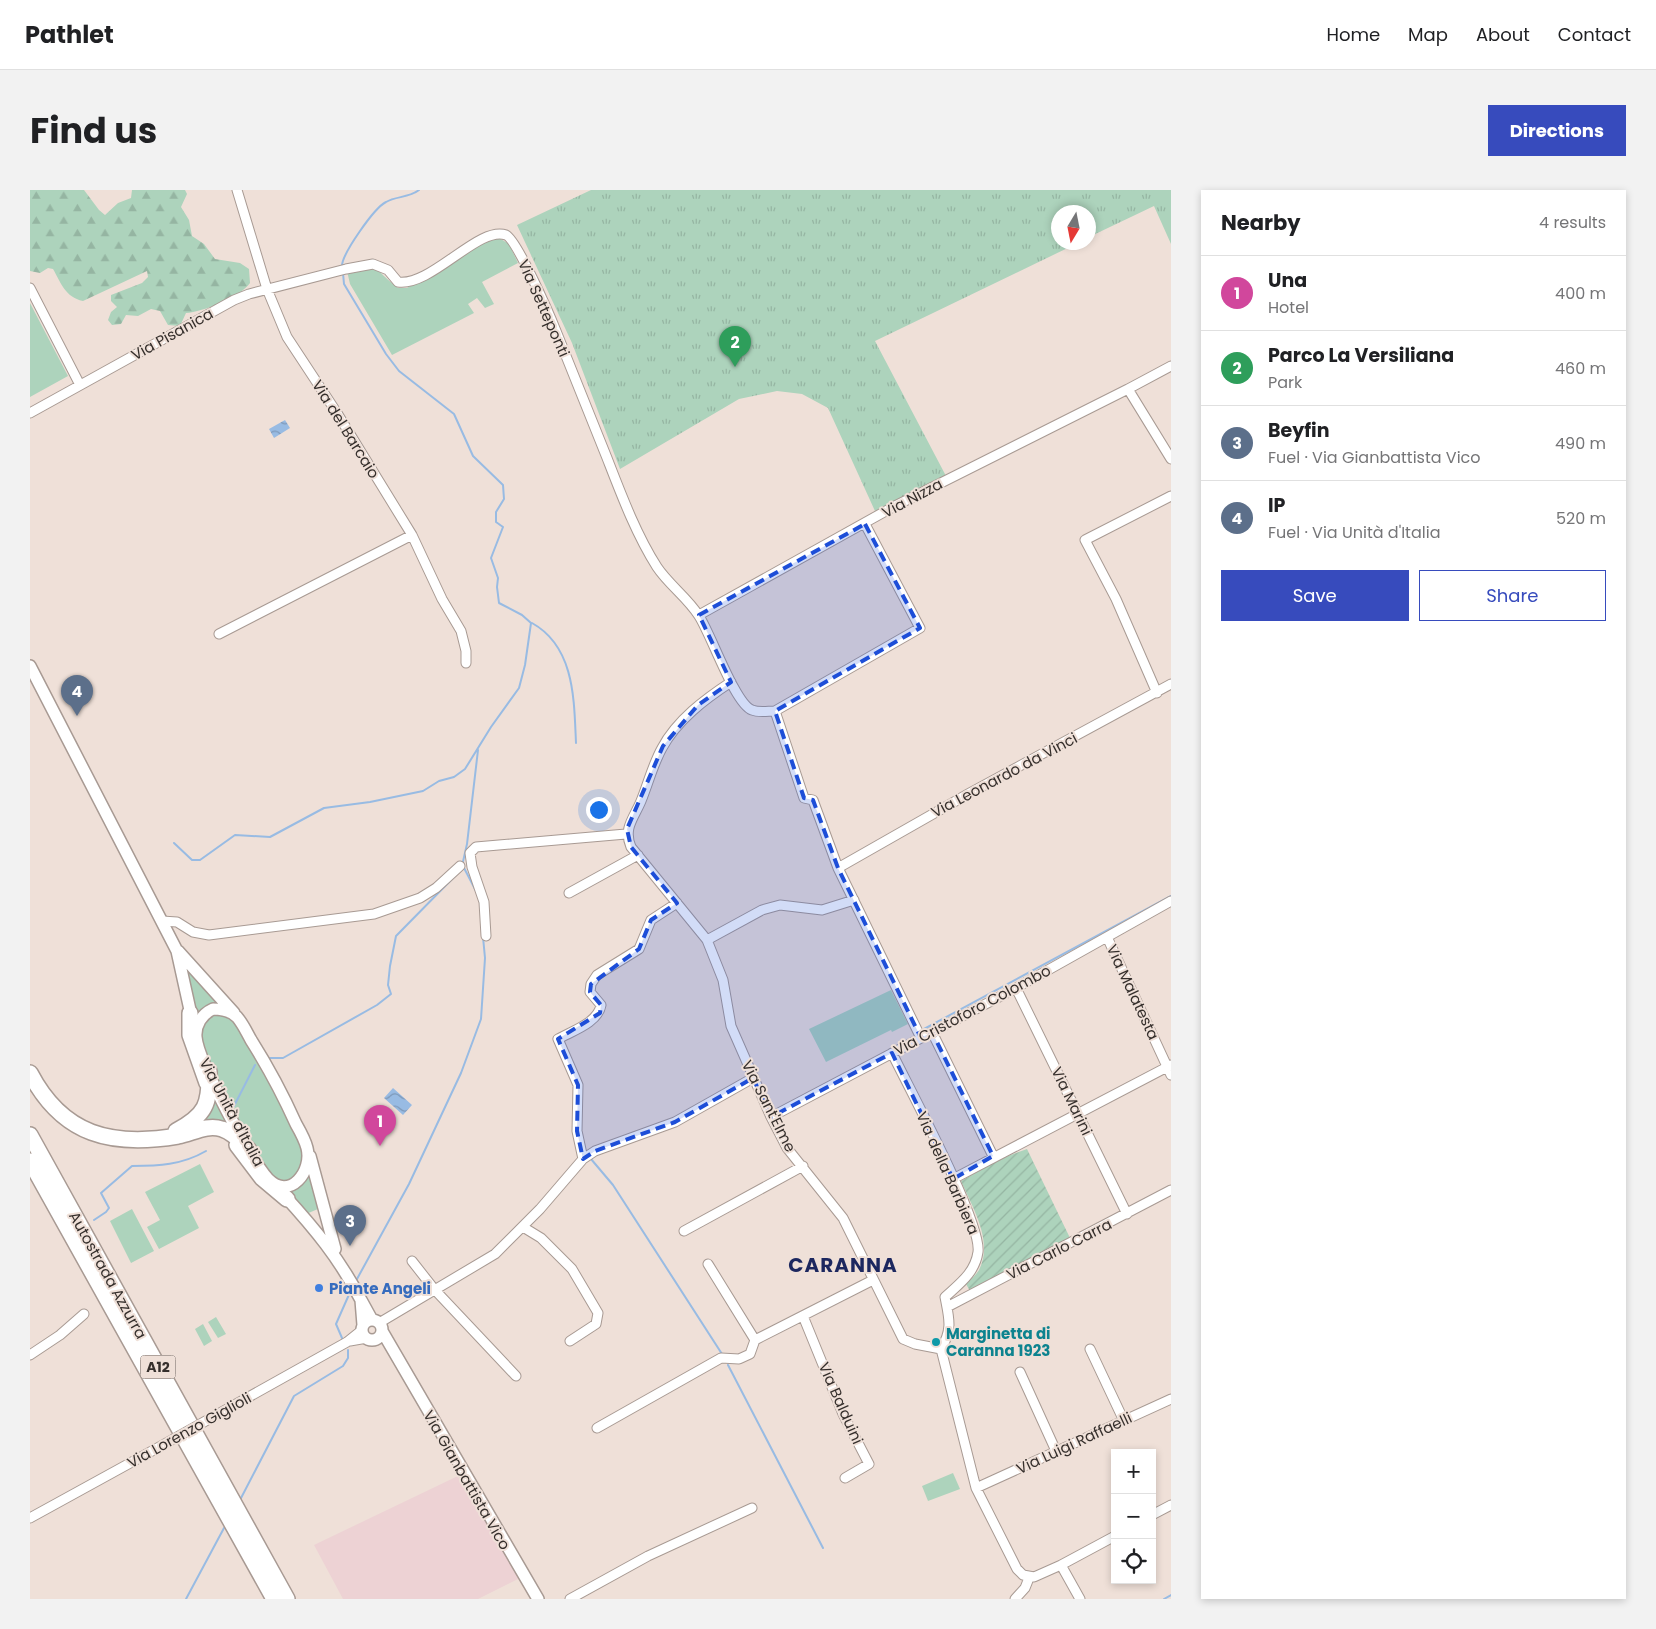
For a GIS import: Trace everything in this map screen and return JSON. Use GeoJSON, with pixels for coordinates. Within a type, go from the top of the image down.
{"type":"FeatureCollection","features":[{"type":"Feature","properties":{"kind":"highway"},"geometry":{"type":"LineString","coordinates":[[190,1012],[190,1035],[193,1049],[209,1088]]}},
{"type":"Feature","properties":{"kind":"highway"},"geometry":{"type":"LineString","coordinates":[[163,1138],[199,1116],[207,1105],[208,1071]]}},
{"type":"Feature","properties":{"kind":"highway"},"geometry":{"type":"LineString","coordinates":[[30,1072],[56,1109],[83,1128],[117,1140],[139,1141],[163,1138],[207,1128],[222,1129],[231,1133],[249,1150]]}},
{"type":"Feature","properties":{"kind":"highway"},"geometry":{"type":"LineString","coordinates":[[163,1138],[183,1139],[213,1133],[227,1136],[238,1146],[262,1178],[287,1199]]}},
{"type":"Feature","properties":{"kind":"highway","name":"Autostrada Azzurra"},"geometry":{"type":"LineString","coordinates":[[30,1136],[287,1599]]}},
{"type":"Feature","properties":{"kind":"highway","name":"Autostrada Azzurra"},"geometry":{"type":"LineString","coordinates":[[30,1161],[274,1599]]}},
{"type":"Feature","properties":{"kind":"main road","name":"Via Unità d'Italia"},"geometry":{"type":"LineString","coordinates":[[30,666],[177,950],[196,1036],[208,1071],[249,1150],[270,1180],[284,1185],[296,1183],[305,1174],[308,1149],[277,1084],[227,1003],[177,950]]}},
{"type":"Feature","properties":{"kind":"main road"},"geometry":{"type":"LineString","coordinates":[[196,1036],[200,1019],[209,1011],[223,1010],[236,1017]]}},
{"type":"Feature","properties":{"kind":"main road"},"geometry":{"type":"LineString","coordinates":[[308,1149],[338,1258]]}},
{"type":"Feature","properties":{"kind":"main road"},"geometry":{"type":"LineString","coordinates":[[270,1180],[322,1237],[338,1258]]}},
{"type":"Feature","properties":{"kind":"main road","name":"Via Gianbattista Vico"},"geometry":{"type":"LineString","coordinates":[[338,1258],[361,1300],[372,1330],[398,1360],[538,1599]]}},
{"type":"Feature","properties":{"kind":"street","name":"Via del Barcaio"},"geometry":{"type":"LineString","coordinates":[[237,190],[267,289],[293,347],[337,412],[412,535],[442,599],[461,631],[466,651],[466,663]]}},
{"type":"Feature","properties":{"kind":"street","name":"Via Setteponti"},"geometry":{"type":"LineString","coordinates":[[267,289],[336,271],[374,264],[382,266],[398,282],[408,284],[420,279],[479,241],[499,234],[508,236],[516,246],[549,312],[625,504],[658,568],[699,614]]}},
{"type":"Feature","properties":{"kind":"street"},"geometry":{"type":"LineString","coordinates":[[30,288],[80,385]]}},
{"type":"Feature","properties":{"kind":"street","name":"Via Pisanica"},"geometry":{"type":"LineString","coordinates":[[30,413],[234,300],[267,289]]}},
{"type":"Feature","properties":{"kind":"street","name":"Via Nizza"},"geometry":{"type":"LineString","coordinates":[[699,614],[938,483],[1171,366]]}},
{"type":"Feature","properties":{"kind":"street"},"geometry":{"type":"LineString","coordinates":[[1128,389],[1171,459]]}},
{"type":"Feature","properties":{"kind":"street"},"geometry":{"type":"LineString","coordinates":[[1157,693],[1116,598],[1085,540],[1171,496]]}},
{"type":"Feature","properties":{"kind":"street"},"geometry":{"type":"LineString","coordinates":[[699,614],[717,648],[731,682],[746,706],[753,711],[775,711],[920,628],[865,524]]}},
{"type":"Feature","properties":{"kind":"street"},"geometry":{"type":"LineString","coordinates":[[219,634],[412,535]]}},
{"type":"Feature","properties":{"kind":"street"},"geometry":{"type":"LineString","coordinates":[[486,936],[484,902],[472,867],[470,853],[476,847],[627,836],[663,746],[698,705],[731,682]]}},
{"type":"Feature","properties":{"kind":"street","name":"Via Leonardo da Vinci"},"geometry":{"type":"LineString","coordinates":[[838,868],[968,794],[1171,684]]}},
{"type":"Feature","properties":{"kind":"street"},"geometry":{"type":"LineString","coordinates":[[775,711],[804,798],[813,800],[838,868],[921,1038]]}},
{"type":"Feature","properties":{"kind":"street","name":"Via Sant'Elme"},"geometry":{"type":"LineString","coordinates":[[627,836],[638,855],[706,940],[723,980],[731,1026],[752,1078],[787,1148],[843,1218],[903,1338],[915,1344],[941,1349]]}},
{"type":"Feature","properties":{"kind":"street"},"geometry":{"type":"LineString","coordinates":[[569,893],[638,855]]}},
{"type":"Feature","properties":{"kind":"street"},"geometry":{"type":"LineString","coordinates":[[162,921],[177,922],[193,932],[209,935],[374,914],[420,898],[436,888],[460,866]]}},
{"type":"Feature","properties":{"kind":"street"},"geometry":{"type":"LineString","coordinates":[[706,940],[762,910],[780,905],[822,910],[854,900]]}},
{"type":"Feature","properties":{"kind":"street","name":"Via Cristoforo Colombo"},"geometry":{"type":"LineString","coordinates":[[772,1117],[1016,988],[1171,901]]}},
{"type":"Feature","properties":{"kind":"street"},"geometry":{"type":"LineString","coordinates":[[583,1159],[577,1131],[578,1085],[558,1039],[594,1019],[600,1013],[601,1005],[590,992],[591,984],[597,975],[639,949],[651,920],[677,903]]}},
{"type":"Feature","properties":{"kind":"street","name":"Via Malatesta"},"geometry":{"type":"LineString","coordinates":[[1107,936],[1170,1069]]}},
{"type":"Feature","properties":{"kind":"street","name":"Via Marini"},"geometry":{"type":"LineString","coordinates":[[1016,988],[1127,1214]]}},
{"type":"Feature","properties":{"kind":"street"},"geometry":{"type":"LineString","coordinates":[[932,1032],[994,1156]]}},
{"type":"Feature","properties":{"kind":"street","name":"Via della Barbiera"},"geometry":{"type":"LineString","coordinates":[[892,1054],[953,1179],[976,1232],[978,1252],[971,1273],[945,1297],[949,1335],[941,1349]]}},
{"type":"Feature","properties":{"kind":"street"},"geometry":{"type":"LineString","coordinates":[[953,1179],[1078,1113],[1170,1069]]}},
{"type":"Feature","properties":{"kind":"street","name":"Via Lorenzo Giglioli"},"geometry":{"type":"LineString","coordinates":[[30,1518],[347,1342],[372,1330],[495,1254],[523,1227],[583,1159],[595,1151],[680,1119],[752,1078]]}},
{"type":"Feature","properties":{"kind":"street"},"geometry":{"type":"LineString","coordinates":[[684,1231],[803,1166]]}},
{"type":"Feature","properties":{"kind":"street","name":"Via Carlo Carra"},"geometry":{"type":"LineString","coordinates":[[947,1307],[1171,1190]]}},
{"type":"Feature","properties":{"kind":"street"},"geometry":{"type":"LineString","coordinates":[[523,1227],[541,1238],[572,1269],[598,1313],[596,1324],[570,1341]]}},
{"type":"Feature","properties":{"kind":"street"},"geometry":{"type":"LineString","coordinates":[[412,1261],[434,1290],[516,1376]]}},
{"type":"Feature","properties":{"kind":"street"},"geometry":{"type":"LineString","coordinates":[[708,1264],[755,1340]]}},
{"type":"Feature","properties":{"kind":"street"},"geometry":{"type":"LineString","coordinates":[[597,1428],[721,1358],[739,1359],[750,1354],[755,1340],[873,1280]]}},
{"type":"Feature","properties":{"kind":"street"},"geometry":{"type":"LineString","coordinates":[[30,1355],[60,1335],[84,1314]]}},
{"type":"Feature","properties":{"kind":"street","name":"Via Balduini"},"geometry":{"type":"LineString","coordinates":[[803,1316],[843,1414],[869,1464],[845,1478]]}},
{"type":"Feature","properties":{"kind":"street"},"geometry":{"type":"LineString","coordinates":[[941,1349],[976,1488],[1017,1569],[1028,1578]]}},
{"type":"Feature","properties":{"kind":"street"},"geometry":{"type":"LineString","coordinates":[[1090,1349],[1124,1421]]}},
{"type":"Feature","properties":{"kind":"street"},"geometry":{"type":"LineString","coordinates":[[1020,1372],[1056,1451]]}},
{"type":"Feature","properties":{"kind":"street","name":"Via Luigi Raffaelli"},"geometry":{"type":"LineString","coordinates":[[976,1488],[1171,1399]]}},
{"type":"Feature","properties":{"kind":"street"},"geometry":{"type":"LineString","coordinates":[[1156,1514],[1171,1505]]}},
{"type":"Feature","properties":{"kind":"street"},"geometry":{"type":"LineString","coordinates":[[570,1599],[648,1556],[752,1508]]}},
{"type":"Feature","properties":{"kind":"street"},"geometry":{"type":"LineString","coordinates":[[1028,1578],[1061,1565],[1111,1538]]}},
{"type":"Feature","properties":{"kind":"street"},"geometry":{"type":"LineString","coordinates":[[1061,1565],[1080,1599]]}},
{"type":"Feature","properties":{"kind":"street"},"geometry":{"type":"LineString","coordinates":[[1014,1599],[1025,1588],[1028,1578]]}},
{"type":"Feature","properties":{"kind":"highlighted area"},"geometry":{"type":"Polygon","coordinates":[[[865,524],[920,628],[775,711],[804,798],[813,800],[838,868],[921,1038],[932,1032],[993,1156],[953,1179],[892,1053],[771,1117],[753,1078],[675,1122],[595,1151],[583,1159],[577,1131],[578,1085],[558,1039],[600,1013],[601,1005],[590,992],[591,984],[639,949],[651,920],[677,903],[631,847],[627,829],[663,746],[698,705],[731,682],[699,615],[865,524]]]}},
{"type":"Feature","properties":{"kind":"shaded area"},"geometry":{"type":"Polygon","coordinates":[[[460,1475],[520,1578],[478,1599],[343,1599],[314,1545],[460,1475]]]}},
{"type":"Feature","properties":{"kind":"green space"},"geometry":{"type":"Polygon","coordinates":[[[30,190],[84,190],[105,215],[118,203],[131,198],[132,190],[185,190],[187,194],[181,207],[189,220],[192,236],[204,244],[215,259],[240,263],[249,269],[250,283],[221,303],[202,310],[186,313],[180,326],[168,325],[160,311],[151,309],[138,316],[126,315],[121,324],[112,325],[108,320],[111,312],[117,307],[111,301],[111,295],[142,283],[148,277],[147,271],[83,301],[68,293],[53,269],[48,268],[40,273],[30,271],[30,190]]]}},
{"type":"Feature","properties":{"kind":"green space"},"geometry":{"type":"Polygon","coordinates":[[[591,190],[1171,190],[1171,244],[1154,206],[1096,234],[1096,205],[1051,205],[1051,250],[1064,250],[875,341],[946,476],[875,511],[828,408],[802,394],[777,391],[739,399],[620,469],[572,343],[517,225],[591,190]]]}},
{"type":"Feature","properties":{"kind":"green space"},"geometry":{"type":"Polygon","coordinates":[[[499,238],[509,244],[518,263],[482,282],[494,304],[485,308],[477,298],[468,304],[474,313],[392,355],[350,284],[347,271],[376,270],[398,288],[407,288],[488,240],[499,238]]]}},
{"type":"Feature","properties":{"kind":"green space"},"geometry":{"type":"Polygon","coordinates":[[[30,303],[68,376],[30,397],[30,303]]]}},
{"type":"Feature","properties":{"kind":"green space"},"geometry":{"type":"Polygon","coordinates":[[[186,966],[224,1005],[195,1021],[186,966]]]}},
{"type":"Feature","properties":{"kind":"green space"},"geometry":{"type":"Polygon","coordinates":[[[891,990],[908,1024],[892,1032],[891,1030],[826,1062],[809,1029],[891,990]]]}},
{"type":"Feature","properties":{"kind":"green space"},"geometry":{"type":"Polygon","coordinates":[[[226,1014],[258,1057],[289,1117],[302,1148],[303,1158],[300,1175],[285,1183],[271,1177],[253,1151],[230,1109],[205,1049],[202,1030],[209,1015],[226,1014]]]}},
{"type":"Feature","properties":{"kind":"green space"},"geometry":{"type":"Polygon","coordinates":[[[212,1094],[233,1125],[192,1125],[212,1094]]]}},
{"type":"Feature","properties":{"kind":"green space"},"geometry":{"type":"Polygon","coordinates":[[[1027,1149],[1070,1238],[970,1291],[966,1284],[979,1270],[984,1248],[980,1224],[961,1181],[1000,1159],[1027,1149]]]}},
{"type":"Feature","properties":{"kind":"green space"},"geometry":{"type":"Polygon","coordinates":[[[200,1164],[214,1192],[188,1206],[199,1228],[159,1249],[147,1227],[160,1220],[145,1192],[200,1164]]]}},
{"type":"Feature","properties":{"kind":"green space"},"geometry":{"type":"Polygon","coordinates":[[[308,1166],[318,1209],[306,1214],[284,1187],[308,1166]]]}},
{"type":"Feature","properties":{"kind":"green space"},"geometry":{"type":"Polygon","coordinates":[[[132,1209],[154,1251],[131,1263],[110,1221],[132,1209]]]}},
{"type":"Feature","properties":{"kind":"green space"},"geometry":{"type":"Polygon","coordinates":[[[216,1317],[226,1334],[218,1338],[208,1322],[216,1317]]]}},
{"type":"Feature","properties":{"kind":"green space"},"geometry":{"type":"Polygon","coordinates":[[[203,1324],[212,1341],[204,1346],[195,1329],[203,1324]]]}},
{"type":"Feature","properties":{"kind":"green space"},"geometry":{"type":"Polygon","coordinates":[[[953,1473],[960,1489],[928,1501],[922,1486],[953,1473]]]}},
{"type":"Feature","properties":{"kind":"water"},"geometry":{"type":"Polygon","coordinates":[[[285,420],[290,428],[274,438],[269,429],[285,420]]]}},
{"type":"Feature","properties":{"kind":"water"},"geometry":{"type":"Polygon","coordinates":[[[393,1088],[412,1105],[403,1115],[384,1098],[393,1088]]]}},
{"type":"Feature","properties":{"kind":"waterway"},"geometry":{"type":"LineString","coordinates":[[342,266],[343,260],[353,242],[381,206],[390,200],[419,190]]}},
{"type":"Feature","properties":{"kind":"waterway"},"geometry":{"type":"LineString","coordinates":[[174,843],[192,860],[200,860],[235,835],[270,837],[324,808],[370,802],[423,791],[439,781],[454,777],[465,769],[491,727],[519,688],[525,665],[531,623],[522,615],[499,603],[498,578],[491,558],[503,527],[496,522],[496,512],[504,499],[503,485],[473,456],[454,414],[399,371],[386,354],[344,284],[343,273]]}},
{"type":"Feature","properties":{"kind":"waterway"},"geometry":{"type":"LineString","coordinates":[[532,623],[546,633],[557,646],[564,660],[573,692],[576,743]]}},
{"type":"Feature","properties":{"kind":"waterway"},"geometry":{"type":"LineString","coordinates":[[462,866],[467,844],[478,750]]}},
{"type":"Feature","properties":{"kind":"waterway"},"geometry":{"type":"LineString","coordinates":[[463,866],[476,891]]}},
{"type":"Feature","properties":{"kind":"waterway"},"geometry":{"type":"LineString","coordinates":[[270,1058],[283,1058],[377,1005],[391,994],[388,985],[396,936],[457,874]]}},
{"type":"Feature","properties":{"kind":"waterway"},"geometry":{"type":"LineString","coordinates":[[924,1029],[1171,896]]}},
{"type":"Feature","properties":{"kind":"waterway"},"geometry":{"type":"LineString","coordinates":[[357,1279],[409,1184],[461,1073],[481,1019],[485,958],[483,937]]}},
{"type":"Feature","properties":{"kind":"waterway"},"geometry":{"type":"LineString","coordinates":[[234,1106],[255,1065]]}},
{"type":"Feature","properties":{"kind":"waterway"},"geometry":{"type":"LineString","coordinates":[[94,1220],[109,1208],[101,1193],[132,1166],[179,1162],[206,1151]]}},
{"type":"Feature","properties":{"kind":"waterway"},"geometry":{"type":"LineString","coordinates":[[591,1159],[613,1185],[722,1354]]}},
{"type":"Feature","properties":{"kind":"waterway"},"geometry":{"type":"LineString","coordinates":[[342,1338],[336,1324],[351,1290]]}},
{"type":"Feature","properties":{"kind":"waterway"},"geometry":{"type":"LineString","coordinates":[[240,1500],[294,1396],[343,1366],[348,1358],[348,1350]]}},
{"type":"Feature","properties":{"kind":"waterway"},"geometry":{"type":"LineString","coordinates":[[728,1365],[823,1548]]}},
{"type":"Feature","properties":{"kind":"waterway"},"geometry":{"type":"LineString","coordinates":[[186,1599],[224,1528]]}},
{"type":"Feature","properties":{"kind":"waterway"},"geometry":{"type":"LineString","coordinates":[[1164,1599],[1171,1595]]}},
{"type":"Feature","properties":{"kind":"place","name":"Parco La Versiliana"},"geometry":{"type":"Point","coordinates":[735,367]}},
{"type":"Feature","properties":{"kind":"place","name":"IP"},"geometry":{"type":"Point","coordinates":[77,716]}},
{"type":"Feature","properties":{"kind":"place","name":"Una"},"geometry":{"type":"Point","coordinates":[380,1146]}},
{"type":"Feature","properties":{"kind":"place","name":"Beyfin"},"geometry":{"type":"Point","coordinates":[350,1246]}},
{"type":"Feature","properties":{"kind":"place","name":"Piante Angeli"},"geometry":{"type":"Point","coordinates":[319,1288]}},
{"type":"Feature","properties":{"kind":"place","name":"Marginetta di Caranna 1923"},"geometry":{"type":"Point","coordinates":[936,1342]}},
{"type":"Feature","properties":{"kind":"district","name":"CARANNA"},"geometry":{"type":"Point","coordinates":[843,1265]}}]}
